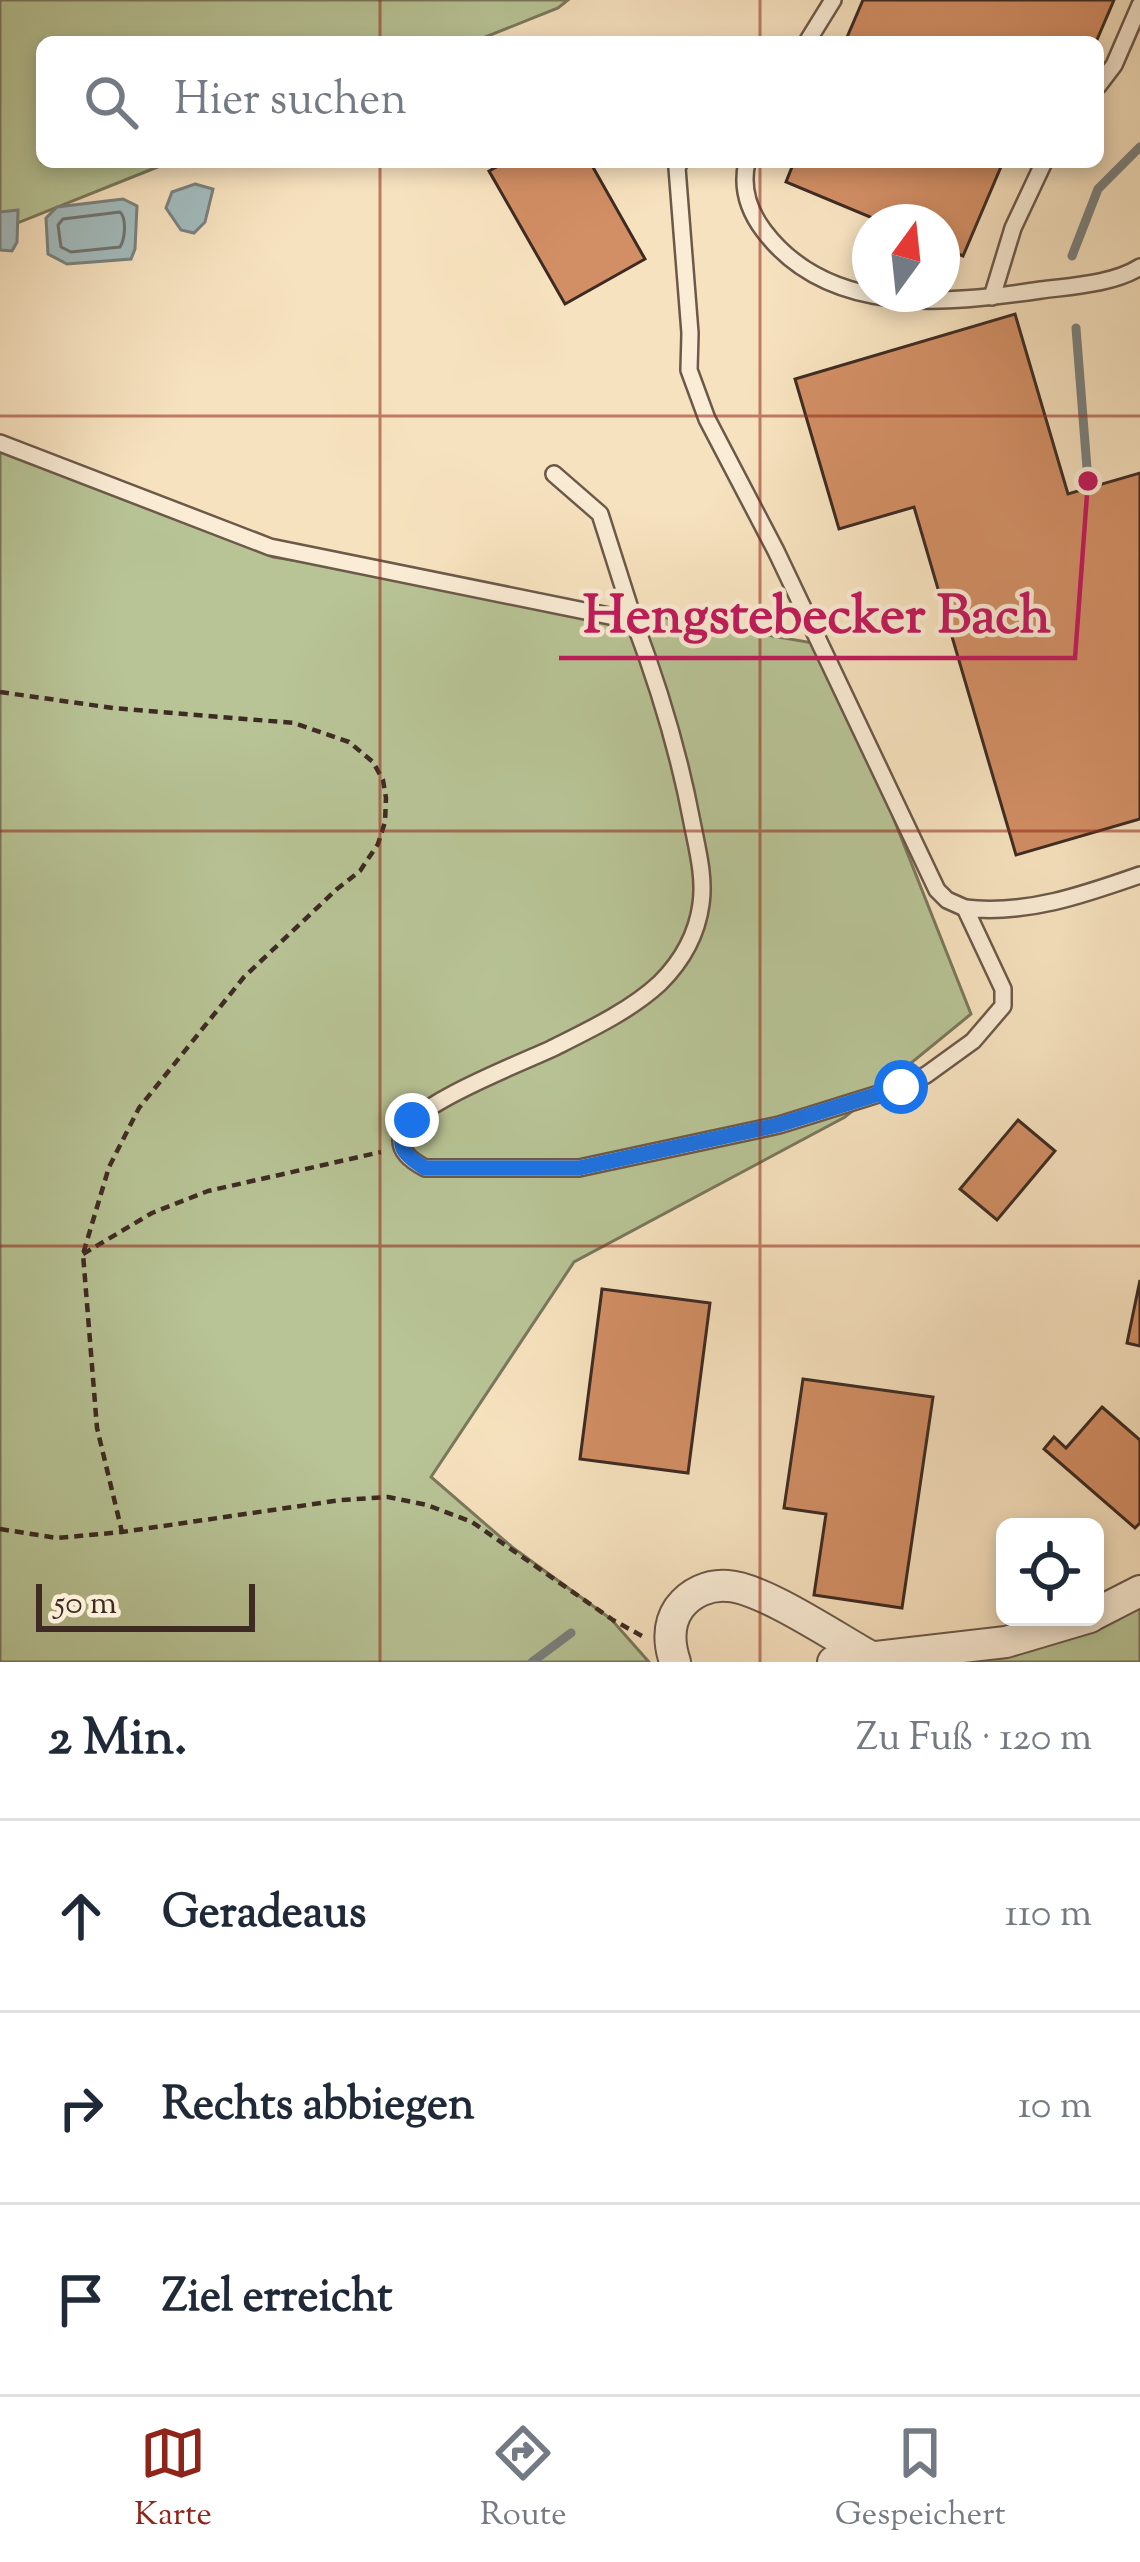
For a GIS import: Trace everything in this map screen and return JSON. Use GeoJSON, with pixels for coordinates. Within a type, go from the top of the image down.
{"type":"FeatureCollection","features":[{"type":"Feature","properties":{"kind":"street"},"geometry":{"type":"LineString","coordinates":[[675,1662],[670,1637],[683,1602],[709,1587],[731,1586],[764,1597],[871,1657]]}},
{"type":"Feature","properties":{"kind":"street"},"geometry":{"type":"LineString","coordinates":[[1104,1610],[1140,1591]]}},
{"type":"Feature","properties":{"kind":"street"},"geometry":{"type":"LineString","coordinates":[[833,1662],[1006,1642],[1060,1626]]}},
{"type":"Feature","properties":{"kind":"lane"},"geometry":{"type":"LineString","coordinates":[[811,36],[832,0]]}},
{"type":"Feature","properties":{"kind":"lane"},"geometry":{"type":"LineString","coordinates":[[1104,78],[1140,5]]}},
{"type":"Feature","properties":{"kind":"lane"},"geometry":{"type":"LineString","coordinates":[[677,168],[689,370],[707,419],[776,551],[937,890],[965,908],[998,912],[1039,906],[1140,875]]}},
{"type":"Feature","properties":{"kind":"lane"},"geometry":{"type":"LineString","coordinates":[[746,168],[743,179],[752,215],[775,245],[810,274],[843,290],[896,301],[992,297],[1072,286],[1140,267]]}},
{"type":"Feature","properties":{"kind":"lane"},"geometry":{"type":"LineString","coordinates":[[992,297],[1013,228],[1041,168]]}},
{"type":"Feature","properties":{"kind":"lane"},"geometry":{"type":"LineString","coordinates":[[0,443],[270,547],[634,621]]}},
{"type":"Feature","properties":{"kind":"lane"},"geometry":{"type":"LineString","coordinates":[[554,473],[600,514],[660,689],[685,786],[702,901],[687,949],[659,983],[610,1017],[422,1113],[401,1136],[406,1155],[425,1168],[579,1168],[778,1125],[901,1087],[950,1060],[1003,1006],[1003,988],[965,908]]}},
{"type":"Feature","properties":{"kind":"path"},"geometry":{"type":"LineString","coordinates":[[0,692],[113,708],[294,723],[349,742],[373,763],[386,798],[378,844],[360,871],[244,977],[139,1108],[109,1167],[83,1254],[97,1428],[122,1532]]}},
{"type":"Feature","properties":{"kind":"path"},"geometry":{"type":"LineString","coordinates":[[83,1254],[152,1213],[208,1191],[402,1147]]}},
{"type":"Feature","properties":{"kind":"path"},"geometry":{"type":"LineString","coordinates":[[0,1529],[57,1538],[388,1497],[472,1522],[613,1620]]}},
{"type":"Feature","properties":{"kind":"green space"},"geometry":{"type":"Polygon","coordinates":[[[0,0],[568,0],[488,36],[36,36],[36,168],[155,168],[0,230],[0,0]]]}},
{"type":"Feature","properties":{"kind":"green space"},"geometry":{"type":"Polygon","coordinates":[[[0,444],[273,557],[825,645],[971,1014],[845,1117],[574,1262],[431,1477],[512,1547],[611,1619],[649,1662],[0,1662],[0,444]]]}},
{"type":"Feature","properties":{"kind":"green space"},"geometry":{"type":"Polygon","coordinates":[[[1140,1603],[1140,1662],[970,1662],[1032,1650],[1087,1626],[1104,1626],[1104,1619],[1140,1603]]]}},
{"type":"Feature","properties":{"kind":"water"},"geometry":{"type":"Polygon","coordinates":[[[195,184],[213,189],[205,222],[194,233],[181,230],[166,208],[172,192],[195,184]]]}},
{"type":"Feature","properties":{"kind":"water"},"geometry":{"type":"Polygon","coordinates":[[[123,199],[137,206],[131,259],[67,264],[48,254],[46,218],[57,207],[123,199]]]}},
{"type":"Feature","properties":{"kind":"water"},"geometry":{"type":"Polygon","coordinates":[[[18,210],[17,242],[12,251],[0,250],[0,212],[18,210]]]}},
{"type":"Feature","properties":{"kind":"building"},"geometry":{"type":"Polygon","coordinates":[[[863,0],[1114,0],[1099,36],[848,36],[863,0]]]}},
{"type":"Feature","properties":{"kind":"building"},"geometry":{"type":"Polygon","coordinates":[[[593,168],[645,259],[565,304],[489,171],[593,168]]]}},
{"type":"Feature","properties":{"kind":"building"},"geometry":{"type":"Polygon","coordinates":[[[792,168],[1000,168],[963,256],[960,204],[852,204],[852,210],[786,182],[792,168]]]}},
{"type":"Feature","properties":{"kind":"building"},"geometry":{"type":"Polygon","coordinates":[[[1015,314],[1068,494],[1140,473],[1140,819],[1016,855],[914,507],[839,529],[795,379],[1015,314]]]}},
{"type":"Feature","properties":{"kind":"building"},"geometry":{"type":"Polygon","coordinates":[[[1018,1120],[1055,1151],[997,1220],[960,1189],[1018,1120]]]}},
{"type":"Feature","properties":{"kind":"building"},"geometry":{"type":"Polygon","coordinates":[[[1140,1280],[1140,1346],[1127,1343],[1140,1280]]]}},
{"type":"Feature","properties":{"kind":"building"},"geometry":{"type":"Polygon","coordinates":[[[602,1289],[710,1303],[688,1473],[580,1459],[602,1289]]]}},
{"type":"Feature","properties":{"kind":"building"},"geometry":{"type":"Polygon","coordinates":[[[803,1379],[933,1397],[902,1608],[814,1595],[826,1514],[784,1508],[803,1379]]]}},
{"type":"Feature","properties":{"kind":"building"},"geometry":{"type":"Polygon","coordinates":[[[1102,1407],[1140,1440],[1140,1523],[1135,1528],[1044,1449],[1054,1437],[1066,1448],[1102,1407]]]}},
{"type":"Feature","properties":{"kind":"waterway"},"geometry":{"type":"LineString","coordinates":[[1072,256],[1098,189],[1140,147]]}},
{"type":"Feature","properties":{"kind":"waterway"},"geometry":{"type":"LineString","coordinates":[[1076,328],[1088,481]]}},
{"type":"Feature","properties":{"kind":"waterway"},"geometry":{"type":"LineString","coordinates":[[532,1662],[571,1633]]}},
{"type":"Feature","properties":{"kind":"place","name":"Hengstebecker Bach"},"geometry":{"type":"Point","coordinates":[1088,481]}},
{"type":"Feature","properties":{"kind":"route"},"geometry":{"type":"LineString","coordinates":[[412,1120],[401,1136],[402,1147],[425,1168],[579,1168],[778,1125],[901,1087]]}}]}
